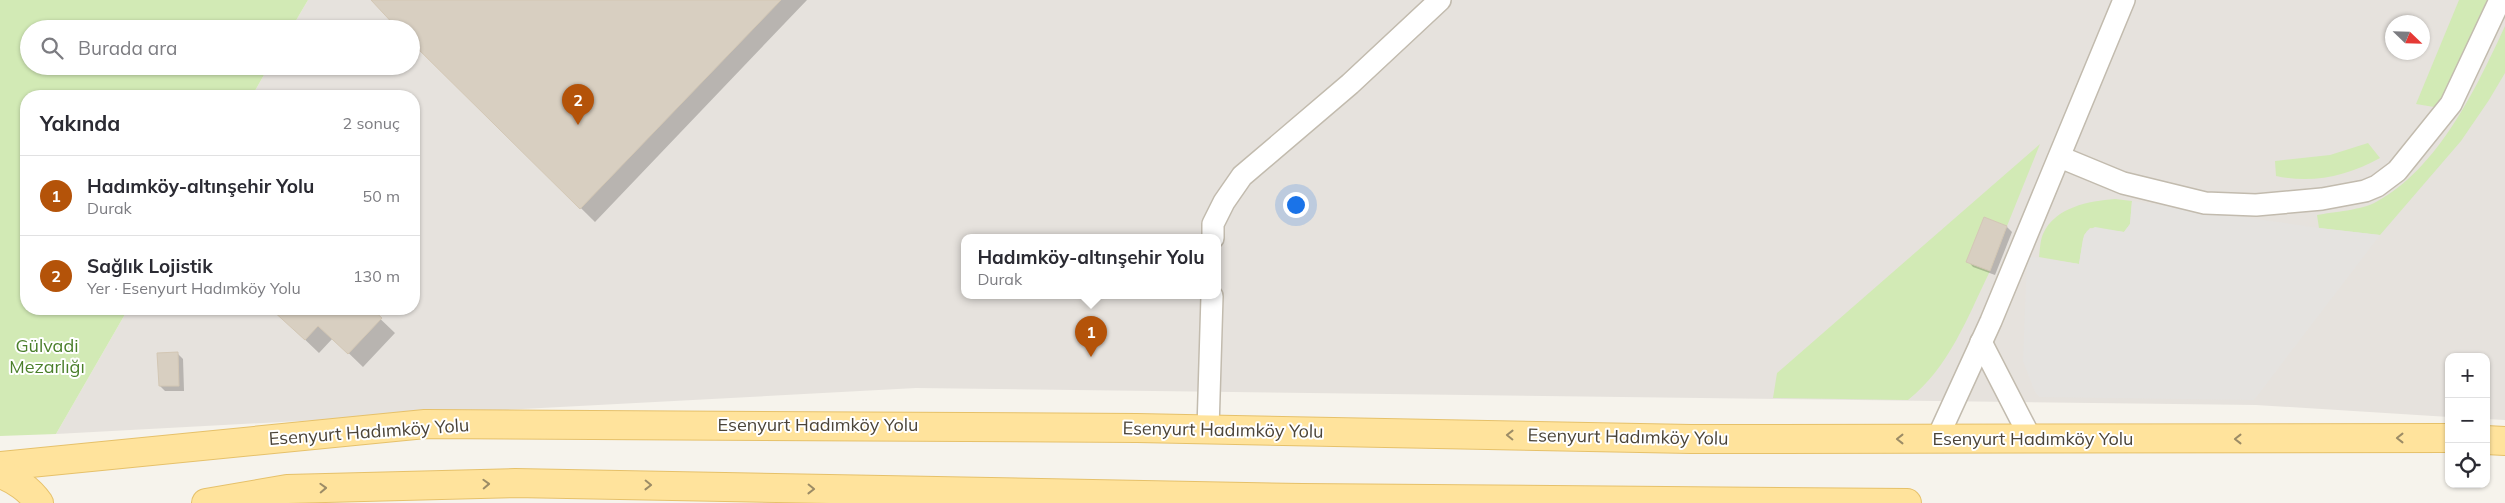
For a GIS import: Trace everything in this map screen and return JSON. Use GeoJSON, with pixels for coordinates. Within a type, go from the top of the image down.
{"type":"FeatureCollection","features":[{"type":"Feature","properties":{"kind":"main road","name":"Esenyurt Hadımköy Yolu"},"geometry":{"type":"LineString","coordinates":[[0,466],[425,424],[767,424],[1208,429],[1681,439],[2445,438]]}},
{"type":"Feature","properties":{"kind":"main road"},"geometry":{"type":"LineString","coordinates":[[2490,440],[2505,441]]}},
{"type":"Feature","properties":{"kind":"main road"},"geometry":{"type":"LineString","coordinates":[[0,474],[9,477],[33,495],[39,503]]}},
{"type":"Feature","properties":{"kind":"main road"},"geometry":{"type":"LineString","coordinates":[[206,503],[515,483],[1292,498],[1907,503]]}},
{"type":"Feature","properties":{"kind":"lane"},"geometry":{"type":"LineString","coordinates":[[1213,234],[1214,224],[1220,209],[1242,176],[1350,84],[1440,0]]}},
{"type":"Feature","properties":{"kind":"lane"},"geometry":{"type":"LineString","coordinates":[[1937,439],[2060,158],[2124,0]]}},
{"type":"Feature","properties":{"kind":"lane"},"geometry":{"type":"LineString","coordinates":[[2060,158],[2123,183],[2205,203],[2256,205],[2322,199],[2365,191],[2382,183],[2397,171],[2451,104],[2500,0]]}},
{"type":"Feature","properties":{"kind":"lane"},"geometry":{"type":"LineString","coordinates":[[1208,429],[1212,299]]}},
{"type":"Feature","properties":{"kind":"lane"},"geometry":{"type":"LineString","coordinates":[[1981,342],[2031,439]]}},
{"type":"Feature","properties":{"kind":"shaded area"},"geometry":{"type":"Polygon","coordinates":[[[308,0],[2505,0],[2505,420],[2490,419],[2490,353],[2445,353],[2445,417],[2256,405],[916,388],[56,434],[125,315],[420,315],[420,90],[255,90],[264,75],[420,75],[420,20],[296,20],[308,0]]]}},
{"type":"Feature","properties":{"kind":"shaded area"},"geometry":{"type":"Polygon","coordinates":[[[2132,201],[2380,235],[2254,400],[2040,397],[2035,392],[2023,361],[2027,256],[2079,264],[2083,239],[2087,231],[2095,227],[2124,232],[2130,224],[2132,201]]]}},
{"type":"Feature","properties":{"kind":"green space","name":"Gülvadi Mezarlığı"},"geometry":{"type":"Polygon","coordinates":[[[0,0],[308,0],[296,20],[20,20],[20,75],[264,75],[255,90],[20,90],[20,315],[125,315],[56,434],[0,436],[0,0]]]}},
{"type":"Feature","properties":{"kind":"green space"},"geometry":{"type":"Polygon","coordinates":[[[2459,0],[2487,0],[2440,108],[2416,104],[2459,0]]]}},
{"type":"Feature","properties":{"kind":"green space"},"geometry":{"type":"Polygon","coordinates":[[[2505,26],[2505,73],[2489,100],[2461,141],[2380,235],[2319,228],[2317,215],[2370,205],[2398,187],[2418,169],[2437,148],[2468,100],[2505,26]]]}},
{"type":"Feature","properties":{"kind":"green space"},"geometry":{"type":"Polygon","coordinates":[[[2368,143],[2380,158],[2355,170],[2316,179],[2276,176],[2275,161],[2330,155],[2368,143]]]}},
{"type":"Feature","properties":{"kind":"green space"},"geometry":{"type":"Polygon","coordinates":[[[2040,144],[2007,226],[1984,217],[1966,262],[1990,271],[1956,340],[1935,373],[1922,387],[1908,400],[1773,398],[1777,373],[2040,144]]]}},
{"type":"Feature","properties":{"kind":"green space"},"geometry":{"type":"Polygon","coordinates":[[[2115,199],[2132,201],[2130,224],[2124,232],[2090,228],[2084,235],[2079,264],[2039,257],[2043,234],[2056,217],[2074,207],[2115,199]]]}},
{"type":"Feature","properties":{"kind":"building"},"geometry":{"type":"Polygon","coordinates":[[[371,0],[781,0],[580,209],[420,51],[420,20],[390,20],[371,0]]]}},
{"type":"Feature","properties":{"kind":"building"},"geometry":{"type":"Polygon","coordinates":[[[1984,217],[2007,226],[1990,271],[1966,262],[1984,217]]]}},
{"type":"Feature","properties":{"kind":"building"},"geometry":{"type":"Polygon","coordinates":[[[278,315],[379,315],[382,318],[348,354],[318,326],[305,340],[278,315]]]}},
{"type":"Feature","properties":{"kind":"building"},"geometry":{"type":"Polygon","coordinates":[[[178,352],[179,386],[159,386],[157,353],[178,352]]]}},
{"type":"Feature","properties":{"kind":"place","name":"Sağlık Lojistik"},"geometry":{"type":"Point","coordinates":[578,125]}},
{"type":"Feature","properties":{"kind":"place","name":"Hadımköy-altınşehir Yolu"},"geometry":{"type":"Point","coordinates":[1091,357]}}]}
